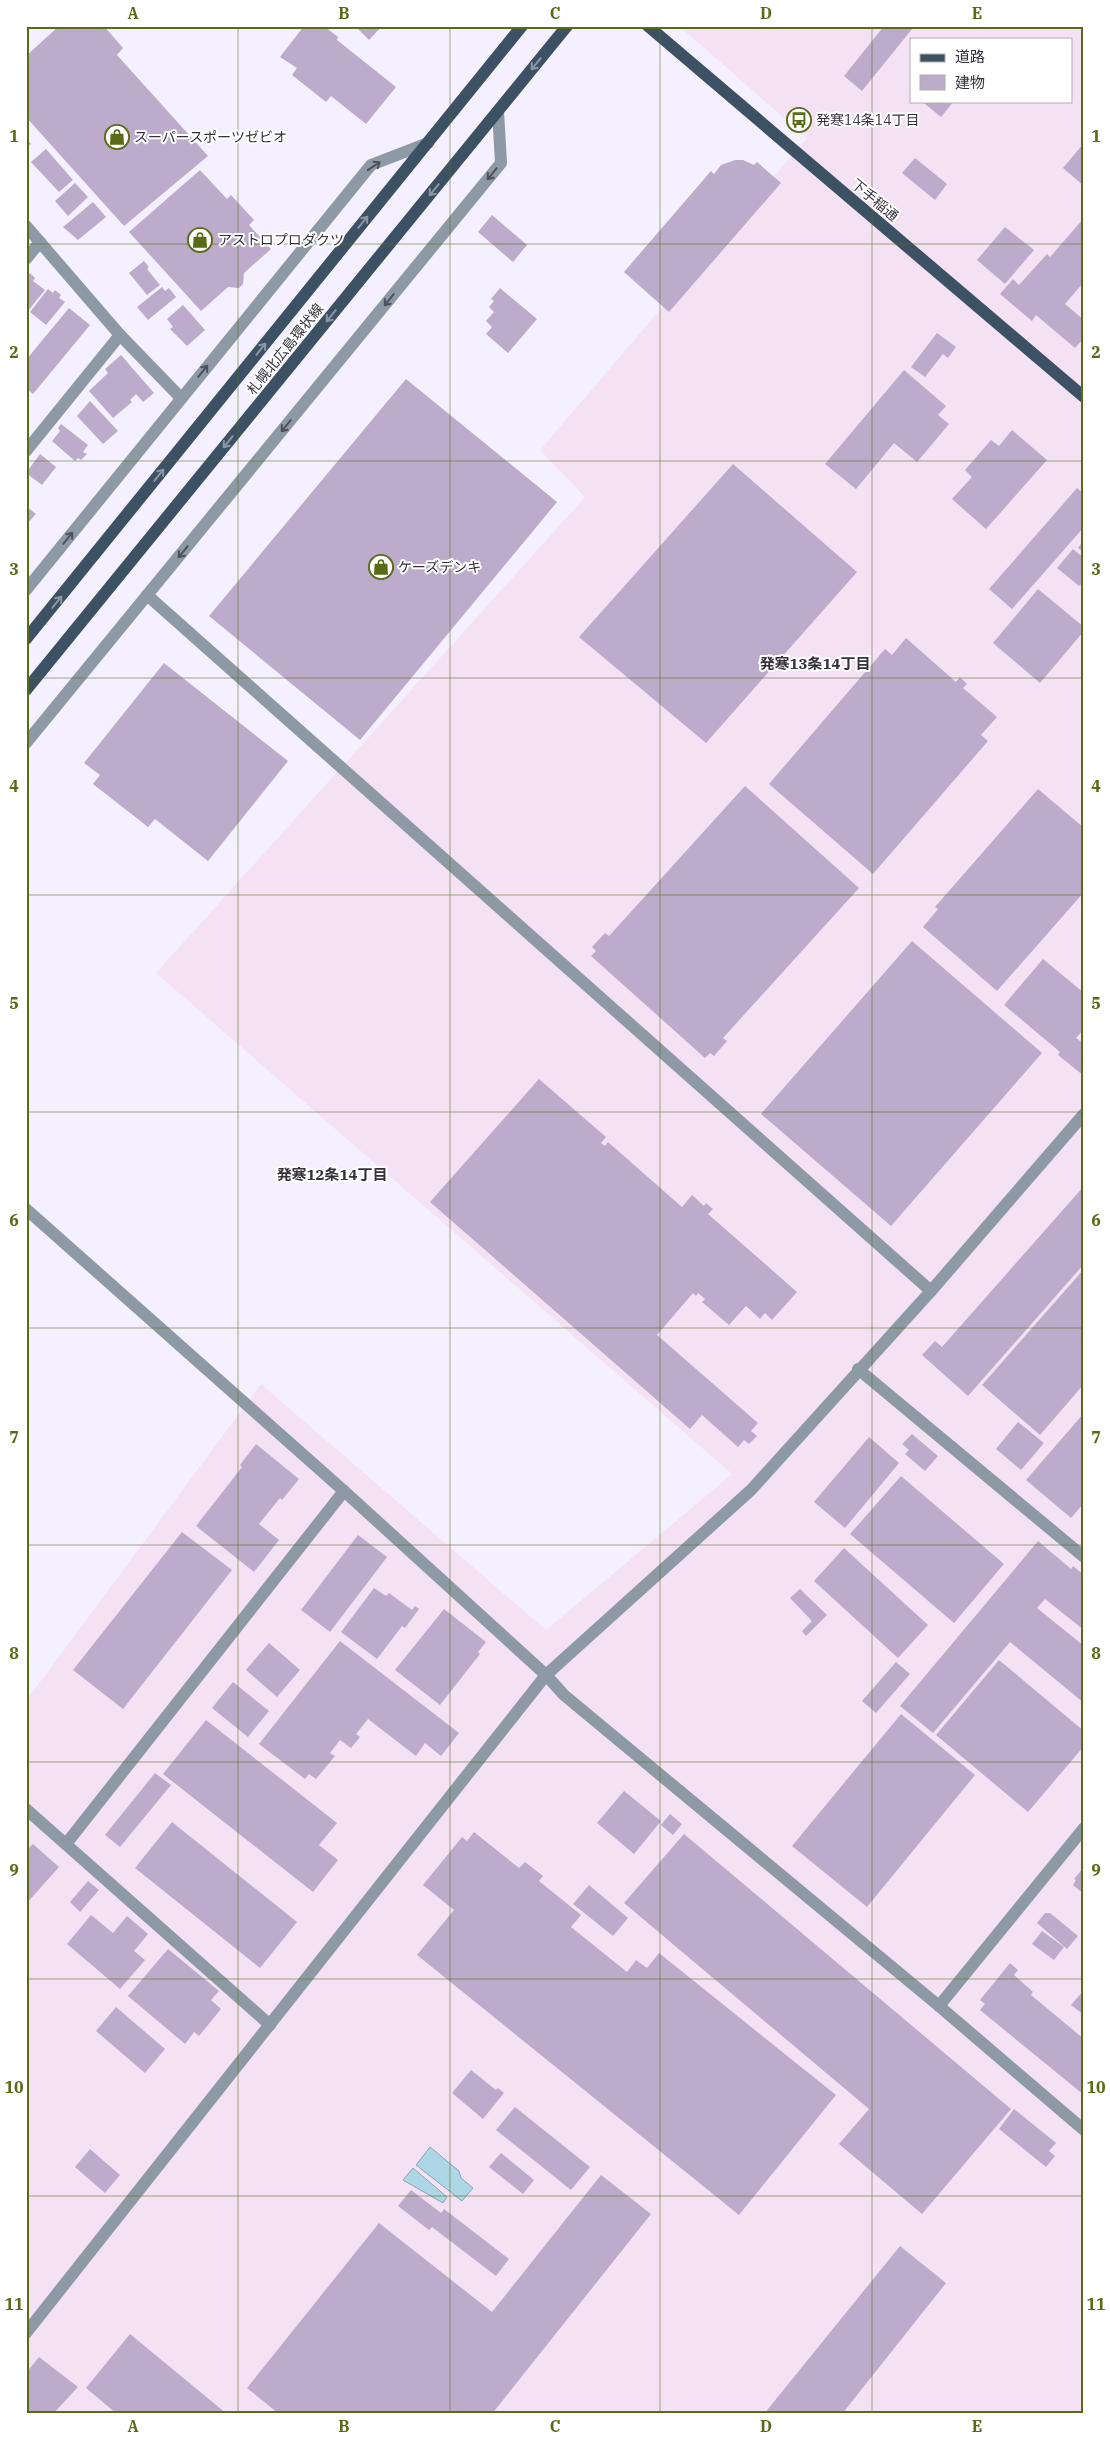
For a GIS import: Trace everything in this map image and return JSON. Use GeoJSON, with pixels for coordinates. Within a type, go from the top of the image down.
{"type":"FeatureCollection","features":[{"type":"Feature","properties":{"kind":"main road","name":"札幌北広島環状線"},"geometry":{"type":"LineString","coordinates":[[26,639],[522,26]]}},
{"type":"Feature","properties":{"kind":"main road","name":"札幌北広島環状線"},"geometry":{"type":"LineString","coordinates":[[26,690],[567,26]]}},
{"type":"Feature","properties":{"kind":"main road","name":"下手稲通"},"geometry":{"type":"LineString","coordinates":[[648,26],[1084,397]]}},
{"type":"Feature","properties":{"kind":"street"},"geometry":{"type":"LineString","coordinates":[[26,743],[500,163],[498,111]]}},
{"type":"Feature","properties":{"kind":"street"},"geometry":{"type":"LineString","coordinates":[[26,590],[371,165],[428,143]]}},
{"type":"Feature","properties":{"kind":"street"},"geometry":{"type":"LineString","coordinates":[[26,226],[120,335],[181,398]]}},
{"type":"Feature","properties":{"kind":"street"},"geometry":{"type":"LineString","coordinates":[[26,259],[40,242]]}},
{"type":"Feature","properties":{"kind":"street"},"geometry":{"type":"LineString","coordinates":[[26,451],[120,335]]}},
{"type":"Feature","properties":{"kind":"street"},"geometry":{"type":"LineString","coordinates":[[147,595],[931,1291]]}},
{"type":"Feature","properties":{"kind":"street"},"geometry":{"type":"LineString","coordinates":[[26,2334],[546,1675],[751,1490],[858,1369],[931,1291],[1084,1114]]}},
{"type":"Feature","properties":{"kind":"street"},"geometry":{"type":"LineString","coordinates":[[26,1209],[344,1490],[546,1675],[564,1695],[939,2006],[1084,2130]]}},
{"type":"Feature","properties":{"kind":"street"},"geometry":{"type":"LineString","coordinates":[[858,1369],[1084,1557]]}},
{"type":"Feature","properties":{"kind":"street"},"geometry":{"type":"LineString","coordinates":[[66,1844],[344,1490]]}},
{"type":"Feature","properties":{"kind":"street"},"geometry":{"type":"LineString","coordinates":[[26,1809],[270,2025]]}},
{"type":"Feature","properties":{"kind":"street"},"geometry":{"type":"LineString","coordinates":[[939,2006],[1084,1828]]}},
{"type":"Feature","properties":{"kind":"shaded area"},"geometry":{"type":"Polygon","coordinates":[[[679,26],[1084,26],[1084,2414],[26,2414],[26,1701],[261,1384],[546,1630],[732,1474],[156,973],[585,497],[540,450],[807,138],[679,26]]]}},
{"type":"Feature","properties":{"kind":"water"},"geometry":{"type":"Polygon","coordinates":[[[430,2147],[459,2171],[461,2178],[473,2188],[462,2201],[416,2165],[430,2147]]]}},
{"type":"Feature","properties":{"kind":"water"},"geometry":{"type":"Polygon","coordinates":[[[413,2168],[447,2197],[443,2203],[403,2180],[413,2168]]]}},
{"type":"Feature","properties":{"kind":"building","name":"スーパースポーツゼビオ"},"geometry":{"type":"Polygon","coordinates":[[[59,26],[104,26],[123,48],[117,55],[208,156],[124,226],[26,117],[26,56],[59,26]]]}},
{"type":"Feature","properties":{"kind":"building"},"geometry":{"type":"Polygon","coordinates":[[[304,26],[324,26],[338,37],[337,40],[396,87],[366,124],[331,96],[326,102],[292,75],[297,68],[280,57],[304,26]]]}},
{"type":"Feature","properties":{"kind":"building"},"geometry":{"type":"Polygon","coordinates":[[[355,26],[382,26],[369,40],[355,26]]]}},
{"type":"Feature","properties":{"kind":"building"},"geometry":{"type":"Polygon","coordinates":[[[884,26],[908,26],[912,29],[862,91],[844,76],[884,26]]]}},
{"type":"Feature","properties":{"kind":"building"},"geometry":{"type":"Polygon","coordinates":[[[925,102],[953,102],[941,117],[925,102]]]}},
{"type":"Feature","properties":{"kind":"building"},"geometry":{"type":"Polygon","coordinates":[[[26,138],[31,144],[26,148],[26,138]]]}},
{"type":"Feature","properties":{"kind":"building"},"geometry":{"type":"Polygon","coordinates":[[[1084,143],[1084,186],[1063,168],[1084,143]]]}},
{"type":"Feature","properties":{"kind":"building"},"geometry":{"type":"Polygon","coordinates":[[[46,149],[73,180],[59,192],[31,162],[46,149]]]}},
{"type":"Feature","properties":{"kind":"building"},"geometry":{"type":"Polygon","coordinates":[[[915,158],[947,184],[935,200],[902,173],[915,158]]]}},
{"type":"Feature","properties":{"kind":"building"},"geometry":{"type":"Polygon","coordinates":[[[735,160],[743,160],[754,165],[757,162],[781,183],[669,312],[624,272],[711,171],[714,174],[721,165],[735,160]]]}},
{"type":"Feature","properties":{"kind":"building","name":"アストロプロダクツ"},"geometry":{"type":"Polygon","coordinates":[[[200,170],[227,199],[231,195],[254,220],[249,225],[271,249],[244,273],[243,284],[239,288],[228,287],[201,311],[129,232],[200,170]]]}},
{"type":"Feature","properties":{"kind":"building"},"geometry":{"type":"Polygon","coordinates":[[[75,183],[88,197],[68,216],[55,201],[75,183]]]}},
{"type":"Feature","properties":{"kind":"building"},"geometry":{"type":"Polygon","coordinates":[[[93,202],[106,217],[78,240],[63,227],[93,202]]]}},
{"type":"Feature","properties":{"kind":"building"},"geometry":{"type":"Polygon","coordinates":[[[492,215],[527,245],[513,262],[478,232],[492,215]]]}},
{"type":"Feature","properties":{"kind":"building"},"geometry":{"type":"Polygon","coordinates":[[[1084,218],[1084,282],[1065,304],[1084,320],[1084,338],[1075,348],[1036,315],[1032,321],[1000,294],[1013,279],[1019,285],[1047,254],[1050,257],[1084,218]]]}},
{"type":"Feature","properties":{"kind":"building"},"geometry":{"type":"Polygon","coordinates":[[[1005,227],[1034,250],[1005,284],[977,260],[1005,227]]]}},
{"type":"Feature","properties":{"kind":"building"},"geometry":{"type":"Polygon","coordinates":[[[144,261],[149,267],[147,269],[160,285],[147,295],[129,273],[144,261]]]}},
{"type":"Feature","properties":{"kind":"building"},"geometry":{"type":"Polygon","coordinates":[[[30,273],[35,278],[33,281],[45,290],[28,311],[26,309],[26,278],[30,273]]]}},
{"type":"Feature","properties":{"kind":"building"},"geometry":{"type":"Polygon","coordinates":[[[162,287],[165,291],[169,288],[176,297],[148,320],[137,307],[162,287]]]}},
{"type":"Feature","properties":{"kind":"building"},"geometry":{"type":"Polygon","coordinates":[[[500,288],[537,319],[508,353],[486,334],[492,327],[486,321],[494,312],[489,307],[494,301],[491,299],[500,288]]]}},
{"type":"Feature","properties":{"kind":"building"},"geometry":{"type":"Polygon","coordinates":[[[48,289],[53,293],[55,290],[61,295],[59,298],[65,302],[46,325],[30,312],[48,289]]]}},
{"type":"Feature","properties":{"kind":"building"},"geometry":{"type":"Polygon","coordinates":[[[183,305],[205,330],[187,346],[170,329],[173,327],[167,319],[183,305]]]}},
{"type":"Feature","properties":{"kind":"building"},"geometry":{"type":"Polygon","coordinates":[[[69,308],[90,325],[33,394],[26,388],[26,360],[69,308]]]}},
{"type":"Feature","properties":{"kind":"building"},"geometry":{"type":"Polygon","coordinates":[[[937,333],[956,347],[948,358],[943,354],[925,377],[911,367],[937,333]]]}},
{"type":"Feature","properties":{"kind":"building"},"geometry":{"type":"Polygon","coordinates":[[[121,355],[154,393],[143,402],[136,394],[130,400],[132,402],[113,418],[89,391],[108,373],[105,369],[121,355]]]}},
{"type":"Feature","properties":{"kind":"building"},"geometry":{"type":"Polygon","coordinates":[[[904,370],[946,406],[938,415],[949,424],[917,462],[894,443],[856,489],[825,464],[904,370]]]}},
{"type":"Feature","properties":{"kind":"building"},"geometry":{"type":"Polygon","coordinates":[[[406,379],[557,502],[360,740],[209,616],[406,379]]]}},
{"type":"Feature","properties":{"kind":"building"},"geometry":{"type":"Polygon","coordinates":[[[90,401],[118,431],[103,444],[77,416],[90,401]]]}},
{"type":"Feature","properties":{"kind":"building"},"geometry":{"type":"Polygon","coordinates":[[[61,424],[88,445],[83,452],[87,454],[81,460],[78,458],[75,461],[52,441],[60,431],[58,428],[61,424]]]}},
{"type":"Feature","properties":{"kind":"building"},"geometry":{"type":"Polygon","coordinates":[[[1012,430],[1047,460],[986,529],[952,499],[972,477],[965,470],[991,440],[999,446],[1012,430]]]}},
{"type":"Feature","properties":{"kind":"building"},"geometry":{"type":"Polygon","coordinates":[[[40,454],[56,467],[42,485],[26,473],[40,454]]]}},
{"type":"Feature","properties":{"kind":"building"},"geometry":{"type":"Polygon","coordinates":[[[733,464],[857,572],[706,743],[579,637],[733,464]]]}},
{"type":"Feature","properties":{"kind":"building"},"geometry":{"type":"Polygon","coordinates":[[[1077,488],[1084,494],[1084,527],[1012,609],[989,589],[1077,488]]]}},
{"type":"Feature","properties":{"kind":"building"},"geometry":{"type":"Polygon","coordinates":[[[26,506],[36,514],[26,525],[26,506]]]}},
{"type":"Feature","properties":{"kind":"building"},"geometry":{"type":"Polygon","coordinates":[[[1084,540],[1084,552],[1078,548],[1084,540]]]}},
{"type":"Feature","properties":{"kind":"building"},"geometry":{"type":"Polygon","coordinates":[[[1073,549],[1084,558],[1084,581],[1079,586],[1057,568],[1073,549]]]}},
{"type":"Feature","properties":{"kind":"building"},"geometry":{"type":"Polygon","coordinates":[[[1038,589],[1084,627],[1084,631],[1040,683],[993,643],[1038,589]]]}},
{"type":"Feature","properties":{"kind":"building"},"geometry":{"type":"Polygon","coordinates":[[[906,638],[956,682],[960,677],[967,684],[963,688],[997,717],[981,735],[988,741],[873,874],[769,784],[885,649],[892,655],[906,638]]]}},
{"type":"Feature","properties":{"kind":"building"},"geometry":{"type":"Polygon","coordinates":[[[164,663],[288,761],[208,861],[155,819],[148,827],[93,784],[100,775],[84,763],[164,663]]]}},
{"type":"Feature","properties":{"kind":"building"},"geometry":{"type":"Polygon","coordinates":[[[745,786],[859,888],[723,1038],[727,1041],[714,1056],[710,1053],[705,1058],[591,956],[596,951],[592,947],[605,933],[609,936],[745,786]]]}},
{"type":"Feature","properties":{"kind":"building"},"geometry":{"type":"Polygon","coordinates":[[[1038,789],[1084,828],[1084,892],[997,991],[923,927],[938,909],[935,907],[1038,789]]]}},
{"type":"Feature","properties":{"kind":"building"},"geometry":{"type":"Polygon","coordinates":[[[912,941],[1042,1053],[891,1226],[761,1114],[912,941]]]}},
{"type":"Feature","properties":{"kind":"building"},"geometry":{"type":"Polygon","coordinates":[[[1043,959],[1084,993],[1084,1029],[1076,1038],[1084,1044],[1084,1076],[1058,1055],[1060,1052],[1004,1005],[1043,959]]]}},
{"type":"Feature","properties":{"kind":"building"},"geometry":{"type":"Polygon","coordinates":[[[539,1079],[606,1137],[601,1143],[605,1146],[608,1142],[682,1207],[692,1195],[704,1206],[706,1203],[713,1209],[708,1214],[797,1292],[772,1320],[765,1313],[760,1319],[746,1306],[729,1325],[702,1302],[705,1299],[698,1293],[696,1296],[693,1293],[657,1335],[758,1423],[751,1431],[757,1436],[749,1444],[744,1440],[738,1447],[702,1415],[690,1429],[430,1202],[539,1079]]]}},
{"type":"Feature","properties":{"kind":"building"},"geometry":{"type":"Polygon","coordinates":[[[1084,1186],[1084,1264],[968,1396],[922,1355],[935,1341],[942,1347],[1084,1186]]]}},
{"type":"Feature","properties":{"kind":"building"},"geometry":{"type":"Polygon","coordinates":[[[1084,1269],[1084,1384],[1040,1435],[982,1385],[1084,1269]]]}},
{"type":"Feature","properties":{"kind":"building"},"geometry":{"type":"Polygon","coordinates":[[[1084,1413],[1084,1503],[1071,1518],[1026,1480],[1084,1413]]]}},
{"type":"Feature","properties":{"kind":"building"},"geometry":{"type":"Polygon","coordinates":[[[1018,1422],[1044,1443],[1021,1470],[996,1449],[1018,1422]]]}},
{"type":"Feature","properties":{"kind":"building"},"geometry":{"type":"Polygon","coordinates":[[[912,1434],[938,1456],[925,1471],[905,1454],[909,1450],[902,1444],[912,1434]]]}},
{"type":"Feature","properties":{"kind":"building"},"geometry":{"type":"Polygon","coordinates":[[[869,1437],[899,1463],[845,1528],[814,1502],[869,1437]]]}},
{"type":"Feature","properties":{"kind":"building"},"geometry":{"type":"Polygon","coordinates":[[[256,1444],[299,1479],[282,1500],[280,1498],[259,1524],[279,1540],[254,1572],[196,1526],[242,1467],[240,1465],[256,1444]]]}},
{"type":"Feature","properties":{"kind":"building"},"geometry":{"type":"Polygon","coordinates":[[[901,1476],[1004,1564],[954,1623],[850,1534],[901,1476]]]}},
{"type":"Feature","properties":{"kind":"building"},"geometry":{"type":"Polygon","coordinates":[[[182,1532],[232,1570],[123,1709],[73,1670],[182,1532]]]}},
{"type":"Feature","properties":{"kind":"building"},"geometry":{"type":"Polygon","coordinates":[[[358,1535],[387,1557],[330,1632],[301,1610],[358,1535]]]}},
{"type":"Feature","properties":{"kind":"building"},"geometry":{"type":"Polygon","coordinates":[[[1038,1541],[1071,1569],[1073,1566],[1084,1575],[1084,1630],[1045,1599],[1037,1608],[1084,1646],[1084,1703],[1010,1642],[933,1733],[900,1706],[1038,1541]]]}},
{"type":"Feature","properties":{"kind":"building"},"geometry":{"type":"Polygon","coordinates":[[[844,1548],[928,1625],[898,1658],[814,1581],[844,1548]]]}},
{"type":"Feature","properties":{"kind":"building"},"geometry":{"type":"Polygon","coordinates":[[[374,1588],[386,1596],[389,1593],[412,1610],[415,1606],[419,1609],[405,1628],[402,1626],[377,1659],[341,1632],[374,1588]]]}},
{"type":"Feature","properties":{"kind":"building"},"geometry":{"type":"Polygon","coordinates":[[[800,1589],[827,1615],[806,1636],[802,1631],[812,1621],[790,1598],[800,1589]]]}},
{"type":"Feature","properties":{"kind":"building"},"geometry":{"type":"Polygon","coordinates":[[[444,1609],[486,1642],[478,1652],[480,1654],[440,1705],[395,1670],[444,1609]]]}},
{"type":"Feature","properties":{"kind":"building"},"geometry":{"type":"Polygon","coordinates":[[[340,1641],[459,1733],[441,1756],[425,1743],[416,1756],[368,1719],[356,1734],[360,1737],[351,1748],[340,1740],[330,1753],[335,1756],[316,1779],[309,1774],[305,1779],[259,1744],[340,1641]]]}},
{"type":"Feature","properties":{"kind":"building"},"geometry":{"type":"Polygon","coordinates":[[[269,1643],[300,1670],[277,1697],[246,1670],[269,1643]]]}},
{"type":"Feature","properties":{"kind":"building"},"geometry":{"type":"Polygon","coordinates":[[[999,1660],[1084,1731],[1084,1746],[1028,1812],[936,1735],[999,1660]]]}},
{"type":"Feature","properties":{"kind":"building"},"geometry":{"type":"Polygon","coordinates":[[[896,1662],[910,1674],[876,1713],[862,1701],[896,1662]]]}},
{"type":"Feature","properties":{"kind":"building"},"geometry":{"type":"Polygon","coordinates":[[[233,1682],[269,1711],[248,1737],[212,1708],[233,1682]]]}},
{"type":"Feature","properties":{"kind":"building"},"geometry":{"type":"Polygon","coordinates":[[[901,1714],[975,1775],[867,1907],[792,1846],[901,1714]]]}},
{"type":"Feature","properties":{"kind":"building"},"geometry":{"type":"Polygon","coordinates":[[[206,1720],[337,1823],[319,1845],[338,1860],[313,1892],[163,1774],[206,1720]]]}},
{"type":"Feature","properties":{"kind":"building"},"geometry":{"type":"Polygon","coordinates":[[[155,1773],[171,1785],[120,1847],[105,1835],[155,1773]]]}},
{"type":"Feature","properties":{"kind":"building"},"geometry":{"type":"Polygon","coordinates":[[[624,1791],[661,1821],[634,1854],[597,1823],[624,1791]]]}},
{"type":"Feature","properties":{"kind":"building"},"geometry":{"type":"Polygon","coordinates":[[[670,1814],[682,1824],[673,1835],[661,1825],[670,1814]]]}},
{"type":"Feature","properties":{"kind":"building"},"geometry":{"type":"Polygon","coordinates":[[[172,1822],[297,1922],[260,1968],[135,1868],[172,1822]]]}},
{"type":"Feature","properties":{"kind":"building"},"geometry":{"type":"Polygon","coordinates":[[[474,1832],[519,1868],[525,1862],[543,1876],[539,1881],[581,1915],[571,1927],[627,1972],[636,1960],[647,1968],[659,1953],[836,2095],[739,2215],[417,1955],[454,1910],[423,1885],[462,1837],[467,1841],[474,1832]]]}},
{"type":"Feature","properties":{"kind":"building"},"geometry":{"type":"Polygon","coordinates":[[[684,1834],[1011,2109],[922,2214],[839,2144],[869,2109],[624,1903],[684,1834]]]}},
{"type":"Feature","properties":{"kind":"building"},"geometry":{"type":"Polygon","coordinates":[[[33,1844],[59,1867],[26,1904],[26,1851],[33,1844]]]}},
{"type":"Feature","properties":{"kind":"building"},"geometry":{"type":"Polygon","coordinates":[[[1084,1867],[1084,1894],[1073,1885],[1076,1880],[1074,1879],[1084,1867]]]}},
{"type":"Feature","properties":{"kind":"building"},"geometry":{"type":"Polygon","coordinates":[[[88,1881],[99,1890],[80,1912],[70,1902],[88,1881]]]}},
{"type":"Feature","properties":{"kind":"building"},"geometry":{"type":"Polygon","coordinates":[[[589,1885],[628,1918],[613,1936],[573,1904],[589,1885]]]}},
{"type":"Feature","properties":{"kind":"building"},"geometry":{"type":"Polygon","coordinates":[[[1045,1913],[1050,1913],[1078,1936],[1067,1949],[1037,1923],[1045,1913]]]}},
{"type":"Feature","properties":{"kind":"building"},"geometry":{"type":"Polygon","coordinates":[[[91,1915],[113,1933],[127,1916],[148,1934],[134,1951],[145,1960],[120,1989],[67,1944],[91,1915]]]}},
{"type":"Feature","properties":{"kind":"building"},"geometry":{"type":"Polygon","coordinates":[[[1042,1931],[1064,1947],[1054,1960],[1032,1944],[1042,1931]]]}},
{"type":"Feature","properties":{"kind":"building"},"geometry":{"type":"Polygon","coordinates":[[[168,1949],[219,1991],[211,2000],[221,2009],[199,2036],[194,2032],[185,2044],[128,1996],[168,1949]]]}},
{"type":"Feature","properties":{"kind":"building"},"geometry":{"type":"Polygon","coordinates":[[[1010,1963],[1018,1970],[1014,1975],[1033,1992],[1031,1995],[1084,2039],[1084,2095],[980,2010],[985,2004],[980,2000],[1010,1963]]]}},
{"type":"Feature","properties":{"kind":"building"},"geometry":{"type":"Polygon","coordinates":[[[1084,1990],[1084,2015],[1071,2005],[1084,1990]]]}},
{"type":"Feature","properties":{"kind":"building"},"geometry":{"type":"Polygon","coordinates":[[[116,2007],[165,2049],[145,2073],[96,2031],[116,2007]]]}},
{"type":"Feature","properties":{"kind":"building"},"geometry":{"type":"Polygon","coordinates":[[[471,2070],[496,2090],[498,2088],[504,2093],[483,2119],[452,2093],[471,2070]]]}},
{"type":"Feature","properties":{"kind":"building"},"geometry":{"type":"Polygon","coordinates":[[[515,2107],[590,2167],[571,2190],[496,2130],[515,2107]]]}},
{"type":"Feature","properties":{"kind":"building"},"geometry":{"type":"Polygon","coordinates":[[[1014,2109],[1056,2143],[1049,2151],[1055,2156],[1046,2167],[999,2129],[1014,2109]]]}},
{"type":"Feature","properties":{"kind":"building"},"geometry":{"type":"Polygon","coordinates":[[[90,2149],[120,2175],[105,2193],[75,2167],[90,2149]]]}},
{"type":"Feature","properties":{"kind":"building"},"geometry":{"type":"Polygon","coordinates":[[[501,2153],[534,2180],[523,2194],[489,2167],[501,2153]]]}},
{"type":"Feature","properties":{"kind":"building"},"geometry":{"type":"Polygon","coordinates":[[[601,2175],[651,2214],[492,2414],[279,2414],[247,2388],[379,2223],[492,2312],[601,2175]]]}},
{"type":"Feature","properties":{"kind":"building"},"geometry":{"type":"Polygon","coordinates":[[[411,2190],[441,2213],[444,2209],[509,2259],[496,2276],[432,2227],[429,2230],[398,2206],[411,2190]]]}},
{"type":"Feature","properties":{"kind":"building"},"geometry":{"type":"Polygon","coordinates":[[[900,2246],[946,2283],[842,2414],[764,2414],[900,2246]]]}},
{"type":"Feature","properties":{"kind":"building"},"geometry":{"type":"Polygon","coordinates":[[[130,2334],[227,2414],[117,2414],[86,2388],[130,2334]]]}},
{"type":"Feature","properties":{"kind":"building"},"geometry":{"type":"Polygon","coordinates":[[[39,2357],[78,2387],[53,2414],[26,2414],[26,2373],[39,2357]]]}},
{"type":"Feature","properties":{"kind":"place","name":"発寒14条14丁目"},"geometry":{"type":"Point","coordinates":[799,120]}},
{"type":"Feature","properties":{"kind":"place","name":"スーパースポーツゼビオ"},"geometry":{"type":"Point","coordinates":[117,137]}},
{"type":"Feature","properties":{"kind":"place","name":"アストロプロダクツ"},"geometry":{"type":"Point","coordinates":[200,240]}},
{"type":"Feature","properties":{"kind":"place","name":"ケーズデンキ"},"geometry":{"type":"Point","coordinates":[381,567]}},
{"type":"Feature","properties":{"kind":"district","name":"発寒13条14丁目"},"geometry":{"type":"Point","coordinates":[815,663]}},
{"type":"Feature","properties":{"kind":"district","name":"発寒12条14丁目"},"geometry":{"type":"Point","coordinates":[332,1174]}}]}
